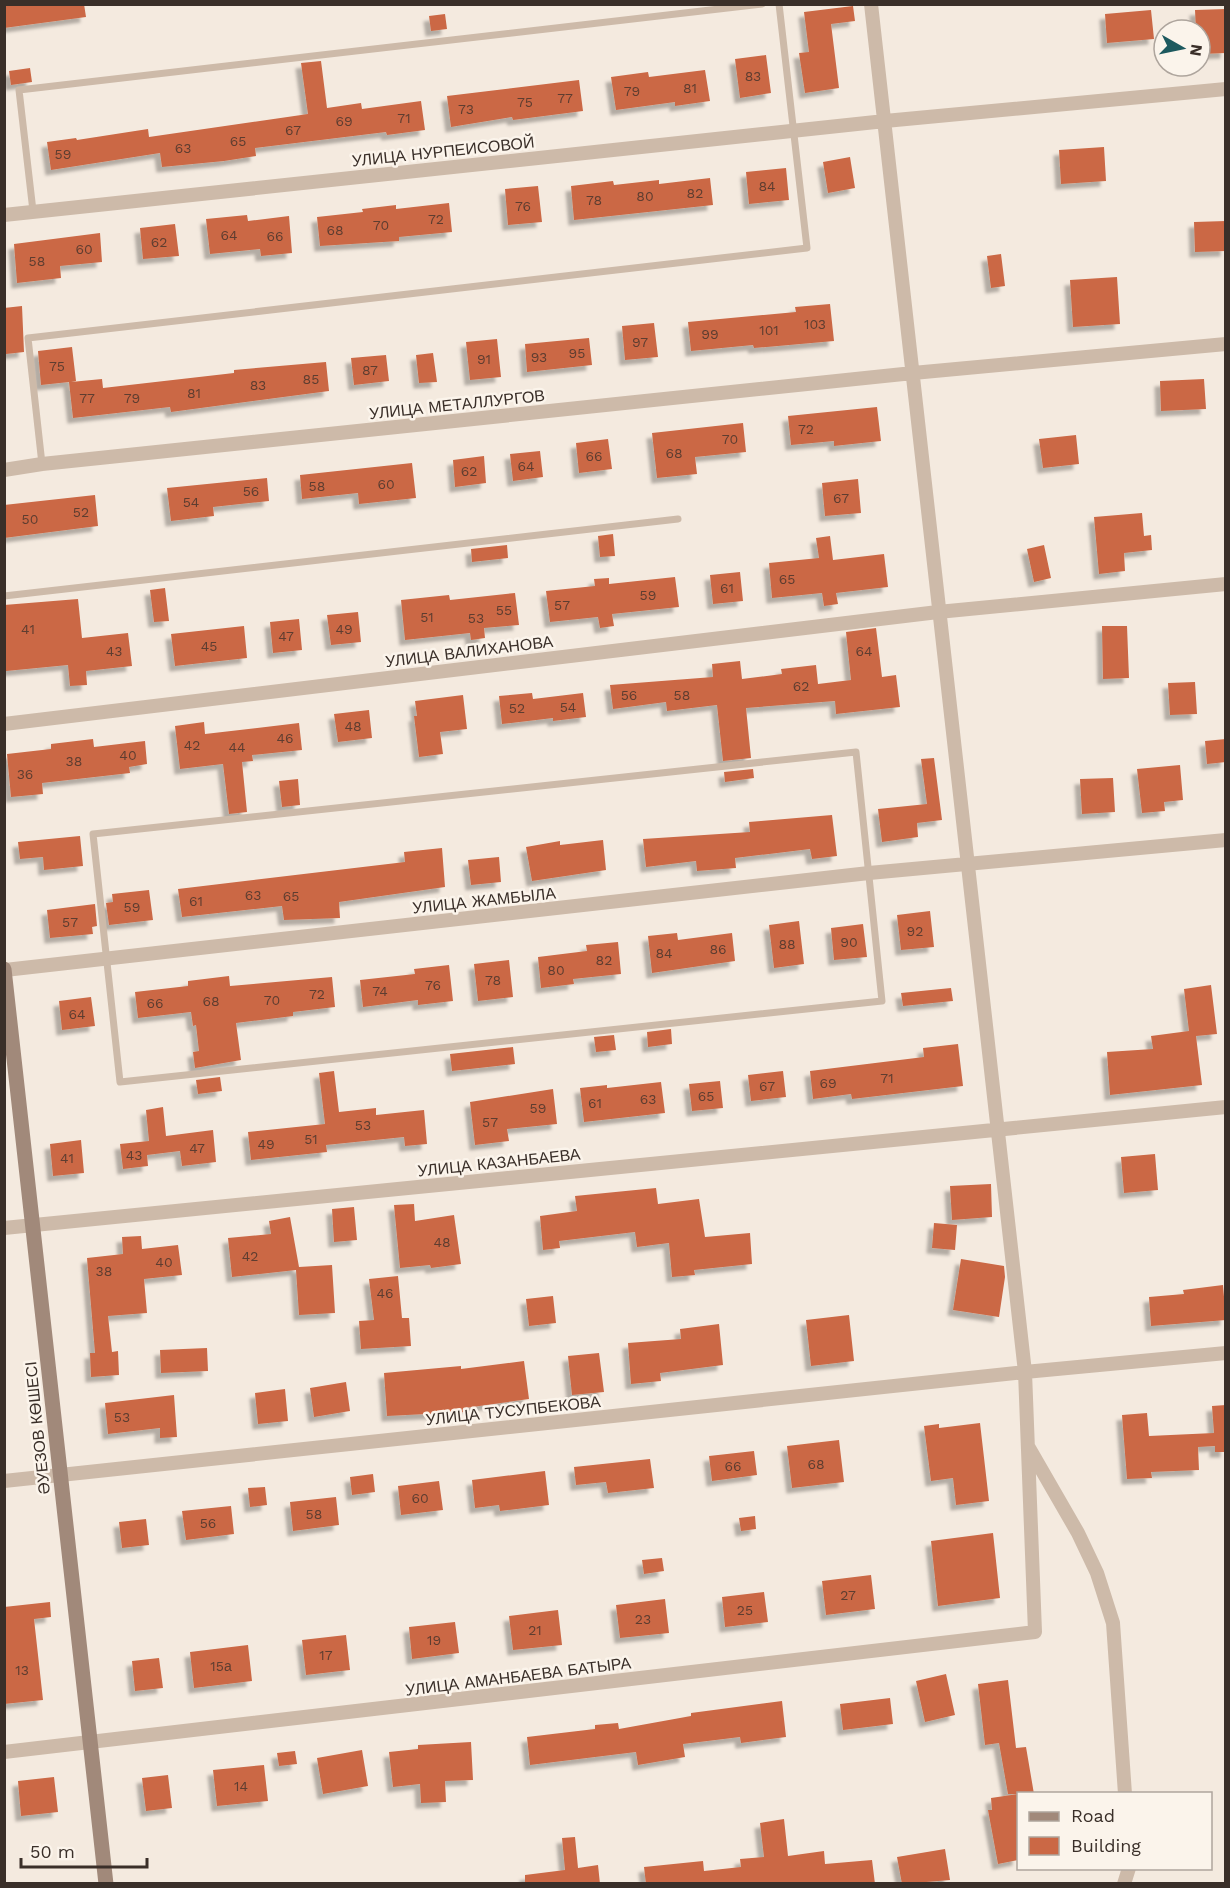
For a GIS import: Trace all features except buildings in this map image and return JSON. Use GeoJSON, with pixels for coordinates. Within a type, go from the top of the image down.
{"type":"FeatureCollection","features":[{"type":"Feature","properties":{"kind":"main road","name":"ӘУЕЗОВ КӨШЕСІ"},"geometry":{"type":"LineString","coordinates":[[5,970],[106,1884]]}},
{"type":"Feature","properties":{"kind":"street"},"geometry":{"type":"LineString","coordinates":[[871,4],[1025,1372],[1028,1446],[1097,1573],[1113,1623],[1125,1792]]}},
{"type":"Feature","properties":{"kind":"street","name":"УЛИЦА НУРПЕИСОВОЙ"},"geometry":{"type":"LineString","coordinates":[[4,215],[794,130],[1226,89]]}},
{"type":"Feature","properties":{"kind":"street","name":"УЛИЦА МЕТАЛЛУРГОВ"},"geometry":{"type":"LineString","coordinates":[[4,470],[42,464],[913,373],[1226,344]]}},
{"type":"Feature","properties":{"kind":"street","name":"УЛИЦА ВАЛИХАНОВА"},"geometry":{"type":"LineString","coordinates":[[4,723],[938,612],[1226,584]]}},
{"type":"Feature","properties":{"kind":"street","name":"УЛИЦА ЖАМБЫЛА"},"geometry":{"type":"LineString","coordinates":[[5,970],[869,873],[1226,840]]}},
{"type":"Feature","properties":{"kind":"street","name":"УЛИЦА КАЗАНБАЕВА"},"geometry":{"type":"LineString","coordinates":[[4,1228],[1226,1107]]}},
{"type":"Feature","properties":{"kind":"street","name":"УЛИЦА ТУСУПБЕКОВА"},"geometry":{"type":"LineString","coordinates":[[4,1481],[1025,1372],[1226,1353]]}},
{"type":"Feature","properties":{"kind":"street","name":"УЛИЦА АМАНБАЕВА БАТЫРА"},"geometry":{"type":"LineString","coordinates":[[4,1752],[1035,1632],[1028,1446]]}},
{"type":"Feature","properties":{"kind":"lane"},"geometry":{"type":"LineString","coordinates":[[33,212],[19,90],[762,4]]}},
{"type":"Feature","properties":{"kind":"lane"},"geometry":{"type":"LineString","coordinates":[[42,464],[28,338],[807,248],[779,4]]}},
{"type":"Feature","properties":{"kind":"lane"},"geometry":{"type":"LineString","coordinates":[[4,596],[678,519]]}},
{"type":"Feature","properties":{"kind":"lane"},"geometry":{"type":"LineString","coordinates":[[856,752],[882,1001],[120,1082],[106,958],[93,834],[856,752]]}}]}
